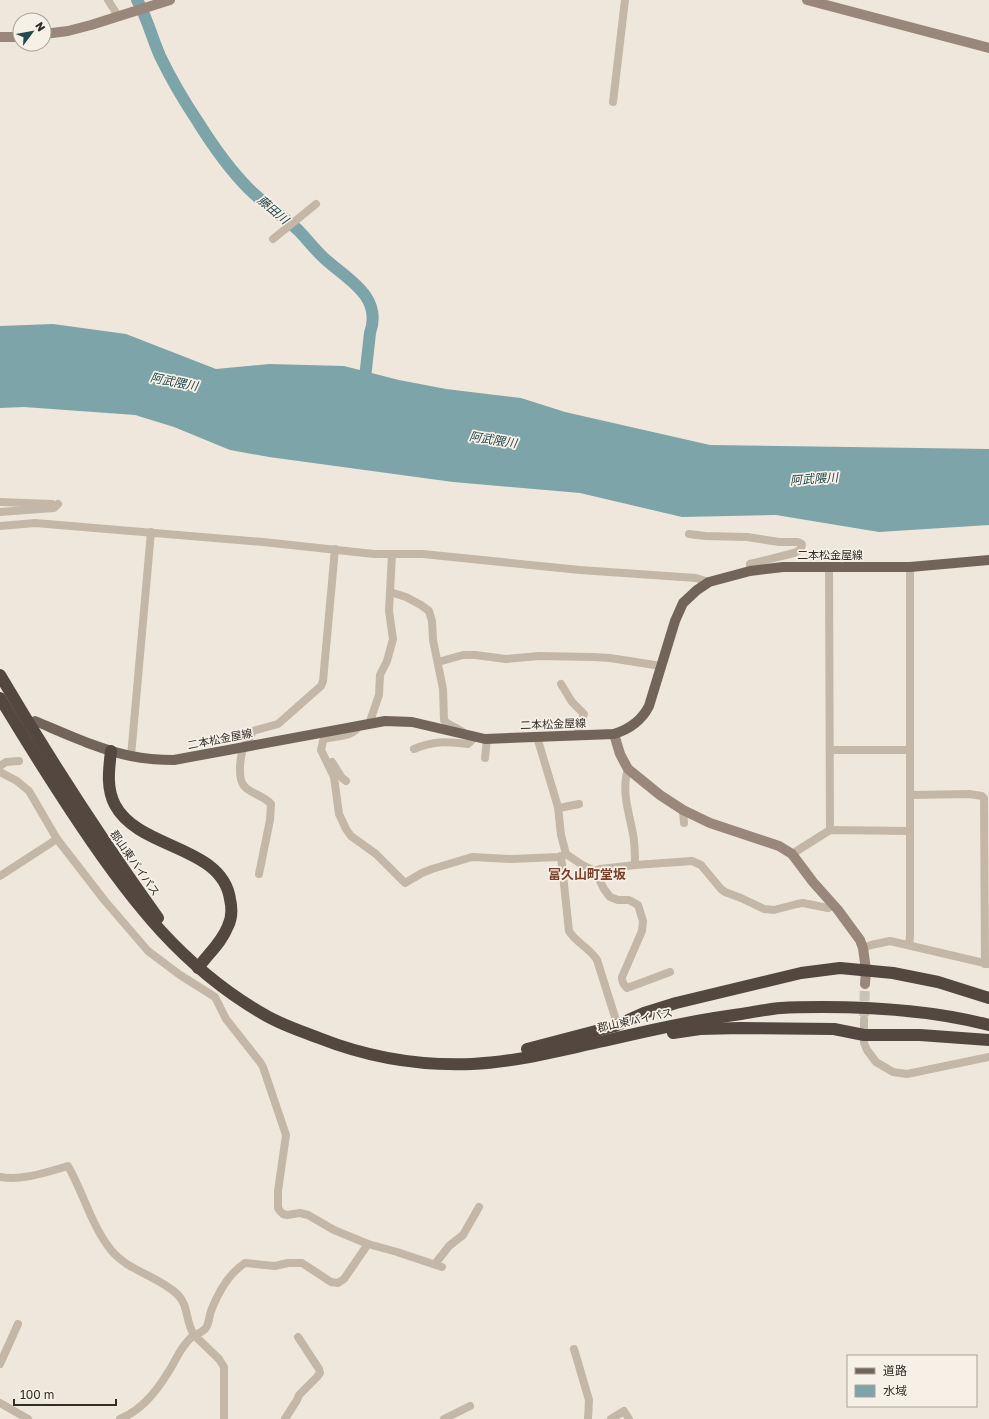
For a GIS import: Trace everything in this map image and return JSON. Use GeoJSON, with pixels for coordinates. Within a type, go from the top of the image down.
{"type":"FeatureCollection","features":[{"type":"Feature","properties":{"kind":"highway","name":"郡山東バイパス"},"geometry":{"type":"LineString","coordinates":[[0,674],[37,737],[129,878],[170,934],[220,986],[246,1003],[267,1016],[292,1028],[345,1048],[390,1058],[447,1064],[474,1064],[512,1060],[692,1021],[781,1008],[859,1007],[943,1016],[989,1025]]}},
{"type":"Feature","properties":{"kind":"highway","name":"郡山東バイパス"},"geometry":{"type":"LineString","coordinates":[[0,698],[66,804],[117,877],[163,934],[199,965]]}},
{"type":"Feature","properties":{"kind":"highway"},"geometry":{"type":"LineString","coordinates":[[111,751],[108,772],[110,788],[115,804],[121,814],[140,829],[207,863],[220,875],[228,889],[231,903],[229,924],[222,937],[199,965]]}},
{"type":"Feature","properties":{"kind":"highway"},"geometry":{"type":"LineString","coordinates":[[490,1062],[532,1048],[615,1026],[670,1005],[801,972],[840,968],[893,973],[938,982],[989,998]]}},
{"type":"Feature","properties":{"kind":"highway"},"geometry":{"type":"LineString","coordinates":[[512,1060],[556,1056],[658,1035],[700,1029],[834,1029],[864,1035],[920,1035],[989,1040]]}},
{"type":"Feature","properties":{"kind":"main road","name":"二本松金屋線"},"geometry":{"type":"LineString","coordinates":[[35,721],[111,751],[131,756],[174,760],[385,721],[412,722],[470,736],[487,738],[614,734],[631,726],[646,712],[674,621],[680,608],[691,594],[709,582],[750,571],[783,567],[910,567],[989,560]]}},
{"type":"Feature","properties":{"kind":"street"},"geometry":{"type":"LineString","coordinates":[[108,0],[120,15]]}},
{"type":"Feature","properties":{"kind":"street"},"geometry":{"type":"LineString","coordinates":[[613,102],[625,0]]}},
{"type":"Feature","properties":{"kind":"street"},"geometry":{"type":"LineString","coordinates":[[807,0],[989,48]]}},
{"type":"Feature","properties":{"kind":"street"},"geometry":{"type":"LineString","coordinates":[[52,33],[68,31],[109,20],[120,15],[167,1]]}},
{"type":"Feature","properties":{"kind":"street"},"geometry":{"type":"LineString","coordinates":[[0,37],[12,37]]}},
{"type":"Feature","properties":{"kind":"street"},"geometry":{"type":"LineString","coordinates":[[275,237],[314,205]]}},
{"type":"Feature","properties":{"kind":"street"},"geometry":{"type":"LineString","coordinates":[[0,502],[58,504],[54,508],[0,512]]}},
{"type":"Feature","properties":{"kind":"street"},"geometry":{"type":"LineString","coordinates":[[0,526],[35,523],[151,532],[336,549],[374,554],[423,554],[580,570],[696,578],[709,582]]}},
{"type":"Feature","properties":{"kind":"street"},"geometry":{"type":"LineString","coordinates":[[131,756],[151,532]]}},
{"type":"Feature","properties":{"kind":"street"},"geometry":{"type":"LineString","coordinates":[[689,534],[716,537],[747,537],[779,542],[798,542],[802,544],[802,548],[794,553],[750,564],[750,571]]}},
{"type":"Feature","properties":{"kind":"street"},"geometry":{"type":"LineString","coordinates":[[259,874],[270,820],[271,804],[244,786],[241,781],[241,754],[253,731],[271,727],[282,721],[320,686],[323,681],[336,549]]}},
{"type":"Feature","properties":{"kind":"street"},"geometry":{"type":"LineString","coordinates":[[392,554],[389,611],[393,639],[387,661],[380,675],[379,695],[364,724],[358,730],[328,738],[323,741],[320,750],[334,777],[339,814],[346,829],[351,836],[376,854],[405,883],[432,869],[472,857],[481,856],[511,859],[563,855],[595,871],[610,897],[618,900],[629,900],[638,905],[643,921],[642,931],[622,977],[622,982],[624,985],[627,988],[670,972]]}},
{"type":"Feature","properties":{"kind":"street"},"geometry":{"type":"LineString","coordinates":[[829,567],[830,830]]}},
{"type":"Feature","properties":{"kind":"street"},"geometry":{"type":"LineString","coordinates":[[909,945],[909,831],[911,795],[910,567]]}},
{"type":"Feature","properties":{"kind":"street"},"geometry":{"type":"LineString","coordinates":[[390,592],[406,596],[429,611],[443,690],[444,720],[446,723],[461,729],[470,736],[468,744],[447,741],[427,743],[414,749]]}},
{"type":"Feature","properties":{"kind":"street"},"geometry":{"type":"LineString","coordinates":[[438,662],[463,655],[506,659],[539,656],[610,658],[661,666]]}},
{"type":"Feature","properties":{"kind":"street"},"geometry":{"type":"LineString","coordinates":[[561,684],[574,705],[584,714],[577,735]]}},
{"type":"Feature","properties":{"kind":"street"},"geometry":{"type":"LineString","coordinates":[[614,734],[620,754],[628,769],[660,795],[683,810],[710,823],[779,846],[792,854],[813,882],[854,931],[863,948],[866,970],[865,984]]}},
{"type":"Feature","properties":{"kind":"street"},"geometry":{"type":"LineString","coordinates":[[536,737],[559,808],[569,931],[574,938],[593,954],[597,960],[615,1017]]}},
{"type":"Feature","properties":{"kind":"street"},"geometry":{"type":"LineString","coordinates":[[485,758],[487,738]]}},
{"type":"Feature","properties":{"kind":"street"},"geometry":{"type":"LineString","coordinates":[[830,750],[910,750]]}},
{"type":"Feature","properties":{"kind":"street"},"geometry":{"type":"LineString","coordinates":[[324,756],[334,764],[342,778],[346,780]]}},
{"type":"Feature","properties":{"kind":"street"},"geometry":{"type":"LineString","coordinates":[[0,766],[6,762],[19,761]]}},
{"type":"Feature","properties":{"kind":"street"},"geometry":{"type":"LineString","coordinates":[[628,769],[625,792],[633,835],[635,865]]}},
{"type":"Feature","properties":{"kind":"street"},"geometry":{"type":"LineString","coordinates":[[0,772],[17,781],[29,791],[58,839],[105,901],[148,951],[180,975],[215,997],[226,1019],[260,1062],[286,1135],[278,1198],[278,1208],[280,1212],[287,1215],[300,1213],[308,1215],[334,1230],[368,1244],[438,1266],[449,1246],[463,1235],[479,1208]]}},
{"type":"Feature","properties":{"kind":"street"},"geometry":{"type":"LineString","coordinates":[[863,948],[886,941],[909,945],[987,964],[984,798],[982,796],[969,794],[911,795]]}},
{"type":"Feature","properties":{"kind":"street"},"geometry":{"type":"LineString","coordinates":[[559,808],[579,804]]}},
{"type":"Feature","properties":{"kind":"street"},"geometry":{"type":"LineString","coordinates":[[683,810],[684,823]]}},
{"type":"Feature","properties":{"kind":"street"},"geometry":{"type":"LineString","coordinates":[[792,854],[830,830],[909,831]]}},
{"type":"Feature","properties":{"kind":"street"},"geometry":{"type":"LineString","coordinates":[[0,876],[58,839]]}},
{"type":"Feature","properties":{"kind":"street"},"geometry":{"type":"LineString","coordinates":[[595,871],[600,869],[635,865],[696,862],[701,865],[725,892],[764,909],[774,910],[803,903],[828,908],[833,905]]}},
{"type":"Feature","properties":{"kind":"street"},"geometry":{"type":"LineString","coordinates":[[864,1019],[864,1043],[870,1056],[883,1068],[899,1074],[923,1071],[989,1058]]}},
{"type":"Feature","properties":{"kind":"street"},"geometry":{"type":"LineString","coordinates":[[0,1177],[8,1179],[37,1175],[68,1166],[77,1181],[89,1214],[99,1234],[112,1252],[132,1268],[178,1294],[184,1302],[187,1321],[194,1335],[219,1359],[224,1367],[224,1419]]}},
{"type":"Feature","properties":{"kind":"street"},"geometry":{"type":"LineString","coordinates":[[120,1419],[138,1408],[150,1398],[188,1341],[194,1335],[205,1330],[219,1292],[234,1271],[245,1263],[275,1266],[288,1263],[302,1263],[331,1282],[338,1283],[344,1279],[368,1244]]}},
{"type":"Feature","properties":{"kind":"street"},"geometry":{"type":"LineString","coordinates":[[0,1364],[18,1324]]}},
{"type":"Feature","properties":{"kind":"street"},"geometry":{"type":"LineString","coordinates":[[286,1419],[299,1395],[320,1373],[319,1369],[298,1337]]}},
{"type":"Feature","properties":{"kind":"street"},"geometry":{"type":"LineString","coordinates":[[574,1349],[589,1400],[588,1419]]}},
{"type":"Feature","properties":{"kind":"street"},"geometry":{"type":"LineString","coordinates":[[0,1403],[28,1419]]}},
{"type":"Feature","properties":{"kind":"street"},"geometry":{"type":"LineString","coordinates":[[444,1419],[470,1406]]}},
{"type":"Feature","properties":{"kind":"street"},"geometry":{"type":"LineString","coordinates":[[611,1419],[624,1411],[629,1419]]}},
{"type":"Feature","properties":{"kind":"water","name":"阿武隈川"},"geometry":{"type":"Polygon","coordinates":[[[53,324],[126,334],[216,369],[269,364],[344,366],[399,380],[446,389],[521,398],[565,412],[710,445],[989,449],[989,525],[879,532],[776,515],[682,517],[580,493],[453,482],[269,457],[230,450],[174,427],[135,415],[24,407],[0,408],[0,326],[53,324]]]}},
{"type":"Feature","properties":{"kind":"waterway","name":"藤田川"},"geometry":{"type":"LineString","coordinates":[[137,0],[144,13],[160,56],[173,81],[215,148],[228,165],[249,189],[298,230],[321,256],[352,281],[367,299],[372,309],[373,320],[370,333],[364,387]]}},
{"type":"Feature","properties":{"kind":"tunnel"},"geometry":{"type":"LineString","coordinates":[[864,1016],[865,984]]}},
{"type":"Feature","properties":{"kind":"district","name":"富久山町堂坂"},"geometry":{"type":"Point","coordinates":[587,874]}}]}
